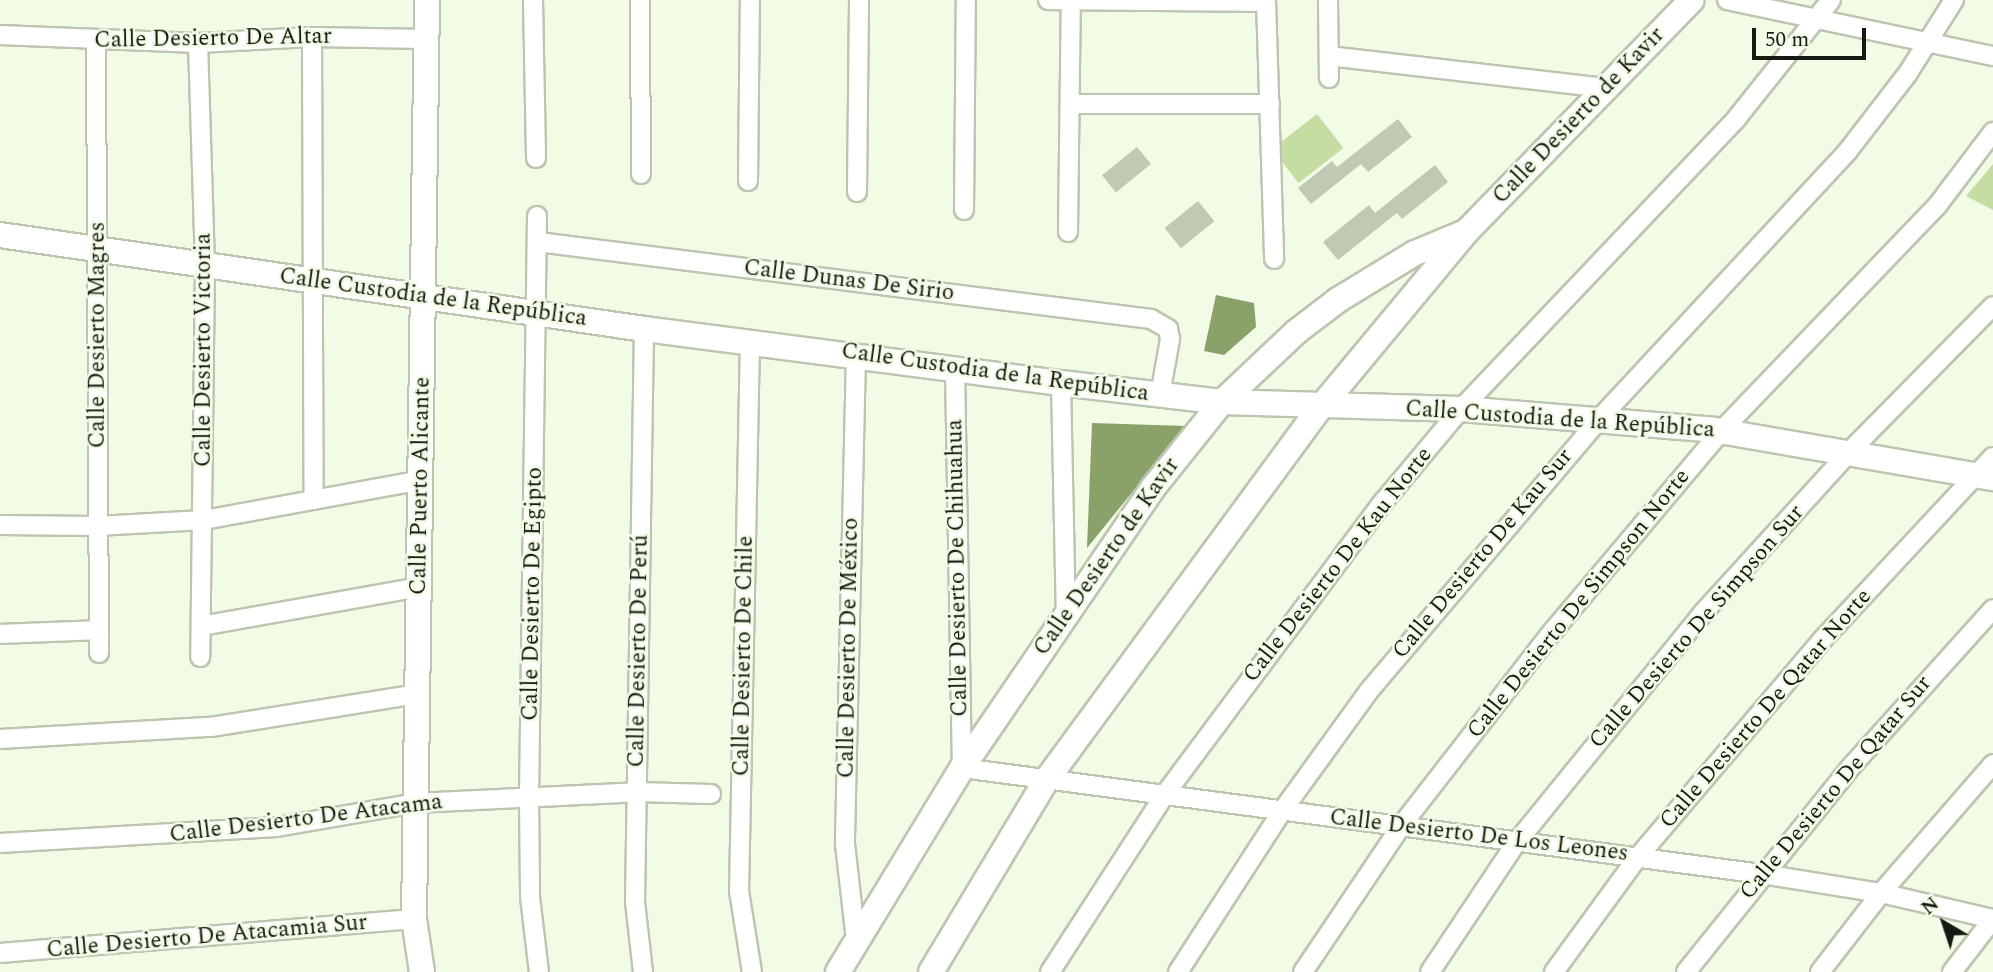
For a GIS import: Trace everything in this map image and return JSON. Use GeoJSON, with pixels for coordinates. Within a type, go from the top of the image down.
{"type":"FeatureCollection","features":[{"type":"Feature","properties":{"kind":"street","name":"Calle Puerto Alicante"},"geometry":{"type":"LineString","coordinates":[[422,972],[414,919],[427,0]]}},
{"type":"Feature","properties":{"kind":"street"},"geometry":{"type":"LineString","coordinates":[[533,0],[536,158]]}},
{"type":"Feature","properties":{"kind":"street"},"geometry":{"type":"LineString","coordinates":[[640,0],[641,174]]}},
{"type":"Feature","properties":{"kind":"street"},"geometry":{"type":"LineString","coordinates":[[748,181],[750,0]]}},
{"type":"Feature","properties":{"kind":"street"},"geometry":{"type":"LineString","coordinates":[[857,192],[859,0]]}},
{"type":"Feature","properties":{"kind":"street"},"geometry":{"type":"LineString","coordinates":[[964,210],[966,0]]}},
{"type":"Feature","properties":{"kind":"street"},"geometry":{"type":"LineString","coordinates":[[1048,0],[1266,1],[1274,259]]}},
{"type":"Feature","properties":{"kind":"street"},"geometry":{"type":"LineString","coordinates":[[1068,232],[1071,0]]}},
{"type":"Feature","properties":{"kind":"street"},"geometry":{"type":"LineString","coordinates":[[1328,0],[1329,78]]}},
{"type":"Feature","properties":{"kind":"street","name":"Calle Desierto de Kavir"},"geometry":{"type":"LineString","coordinates":[[931,972],[1045,782],[1320,408],[1467,231],[1692,0]]}},
{"type":"Feature","properties":{"kind":"street"},"geometry":{"type":"LineString","coordinates":[[1727,0],[1820,16],[1993,56]]}},
{"type":"Feature","properties":{"kind":"street","name":"Calle Desierto De Kau Norte"},"geometry":{"type":"LineString","coordinates":[[1050,972],[1163,797],[1320,583],[1461,409],[1736,118],[1831,0]]}},
{"type":"Feature","properties":{"kind":"street","name":"Calle Desierto De Kau Sur"},"geometry":{"type":"LineString","coordinates":[[1178,972],[1282,811],[1412,638],[1600,418],[1847,152],[1929,41],[1954,0]]}},
{"type":"Feature","properties":{"kind":"street","name":"Calle Desierto De Altar"},"geometry":{"type":"LineString","coordinates":[[0,35],[96,41],[198,43],[312,37],[426,39]]}},
{"type":"Feature","properties":{"kind":"street"},"geometry":{"type":"LineString","coordinates":[[312,37],[314,500]]}},
{"type":"Feature","properties":{"kind":"street","name":"Calle Desierto Magres"},"geometry":{"type":"LineString","coordinates":[[96,41],[99,653]]}},
{"type":"Feature","properties":{"kind":"street","name":"Calle Desierto Victoria"},"geometry":{"type":"LineString","coordinates":[[198,43],[205,267],[204,520],[200,657]]}},
{"type":"Feature","properties":{"kind":"street"},"geometry":{"type":"LineString","coordinates":[[1329,56],[1607,88]]}},
{"type":"Feature","properties":{"kind":"street"},"geometry":{"type":"LineString","coordinates":[[1070,104],[1270,104]]}},
{"type":"Feature","properties":{"kind":"street","name":"Calle Desierto De Simpson Norte"},"geometry":{"type":"LineString","coordinates":[[1303,972],[1401,826],[1553,631],[1722,430],[1913,234],[1993,132]]}},
{"type":"Feature","properties":{"kind":"street","name":"Calle Desierto De Egipto"},"geometry":{"type":"LineString","coordinates":[[537,216],[539,313],[529,797],[530,897],[539,972]]}},
{"type":"Feature","properties":{"kind":"street","name":"Calle Desierto de Kavir"},"geometry":{"type":"LineString","coordinates":[[838,972],[962,768],[1153,488],[1222,402],[1277,348],[1338,300],[1415,253],[1467,231]]}},
{"type":"Feature","properties":{"kind":"street","name":"Calle Custodia de la República"},"geometry":{"type":"LineString","coordinates":[[0,235],[205,267],[423,293],[644,328],[1160,395],[1320,408],[1461,409],[1600,418],[1722,430],[1988,470]]}},
{"type":"Feature","properties":{"kind":"street","name":"Calle Dunas De Sirio"},"geometry":{"type":"LineString","coordinates":[[538,242],[1161,322],[1170,339],[1160,395]]}},
{"type":"Feature","properties":{"kind":"street","name":"Calle Desierto De Simpson Sur"},"geometry":{"type":"LineString","coordinates":[[1430,972],[1516,843],[1702,614],[1851,450],[1993,306]]}},
{"type":"Feature","properties":{"kind":"street","name":"Calle Desierto De Perú"},"geometry":{"type":"LineString","coordinates":[[643,972],[635,902],[644,328]]}},
{"type":"Feature","properties":{"kind":"street","name":"Calle Desierto De Chile"},"geometry":{"type":"LineString","coordinates":[[750,340],[739,891],[752,972]]}},
{"type":"Feature","properties":{"kind":"street","name":"Calle Desierto De México"},"geometry":{"type":"LineString","coordinates":[[856,354],[845,844],[856,940]]}},
{"type":"Feature","properties":{"kind":"street","name":"Calle Desierto De Chihuahua"},"geometry":{"type":"LineString","coordinates":[[956,369],[962,768]]}},
{"type":"Feature","properties":{"kind":"street"},"geometry":{"type":"LineString","coordinates":[[1061,383],[1066,614]]}},
{"type":"Feature","properties":{"kind":"street","name":"Calle Desierto De Qatar Norte"},"geometry":{"type":"LineString","coordinates":[[1554,972],[1638,857],[1823,639],[1988,470]]}},
{"type":"Feature","properties":{"kind":"street"},"geometry":{"type":"LineString","coordinates":[[0,525],[97,526],[204,520],[421,480]]}},
{"type":"Feature","properties":{"kind":"street"},"geometry":{"type":"LineString","coordinates":[[201,626],[419,587]]}},
{"type":"Feature","properties":{"kind":"street","name":"Calle Desierto De Qatar Sur"},"geometry":{"type":"LineString","coordinates":[[1686,972],[1762,874],[1942,662],[1993,609]]}},
{"type":"Feature","properties":{"kind":"street"},"geometry":{"type":"LineString","coordinates":[[0,634],[99,630]]}},
{"type":"Feature","properties":{"kind":"street"},"geometry":{"type":"LineString","coordinates":[[0,739],[211,727],[418,694]]}},
{"type":"Feature","properties":{"kind":"street"},"geometry":{"type":"LineString","coordinates":[[1820,972],[1881,893],[1993,764]]}},
{"type":"Feature","properties":{"kind":"street","name":"Calle Desierto De Los Leones"},"geometry":{"type":"LineString","coordinates":[[962,768],[1045,782],[1762,874],[1881,893],[1993,919]]}},
{"type":"Feature","properties":{"kind":"street","name":"Calle Desierto De Atacama"},"geometry":{"type":"LineString","coordinates":[[0,843],[277,827],[416,803],[637,792],[711,794]]}},
{"type":"Feature","properties":{"kind":"street","name":"Calle Desierto De Atacamia Sur"},"geometry":{"type":"LineString","coordinates":[[0,953],[292,932],[414,919]]}},
{"type":"Feature","properties":{"kind":"street"},"geometry":{"type":"LineString","coordinates":[[1952,972],[1993,919]]}},
{"type":"Feature","properties":{"kind":"shaded area"},"geometry":{"type":"Polygon","coordinates":[[[1317,114],[1343,148],[1299,183],[1272,149],[1317,114]]]}},
{"type":"Feature","properties":{"kind":"shaded area"},"geometry":{"type":"Polygon","coordinates":[[[1993,164],[1993,210],[1966,196],[1993,164]]]}},
{"type":"Feature","properties":{"kind":"shaded area"},"geometry":{"type":"Polygon","coordinates":[[[1216,295],[1254,303],[1256,327],[1224,355],[1204,351],[1216,295]]]}},
{"type":"Feature","properties":{"kind":"shaded area"},"geometry":{"type":"Polygon","coordinates":[[[1092,423],[1186,426],[1087,548],[1092,423]]]}},
{"type":"Feature","properties":{"kind":"building"},"geometry":{"type":"Polygon","coordinates":[[[1398,119],[1412,137],[1368,172],[1361,164],[1311,204],[1298,188],[1332,161],[1337,167],[1398,119]]]}},
{"type":"Feature","properties":{"kind":"building"},"geometry":{"type":"Polygon","coordinates":[[[1137,147],[1151,164],[1116,192],[1102,175],[1137,147]]]}},
{"type":"Feature","properties":{"kind":"building"},"geometry":{"type":"Polygon","coordinates":[[[1435,165],[1448,182],[1402,219],[1397,213],[1338,260],[1323,242],[1369,205],[1375,213],[1435,165]]]}},
{"type":"Feature","properties":{"kind":"building"},"geometry":{"type":"Polygon","coordinates":[[[1198,201],[1214,221],[1181,248],[1165,228],[1198,201]]]}}]}
